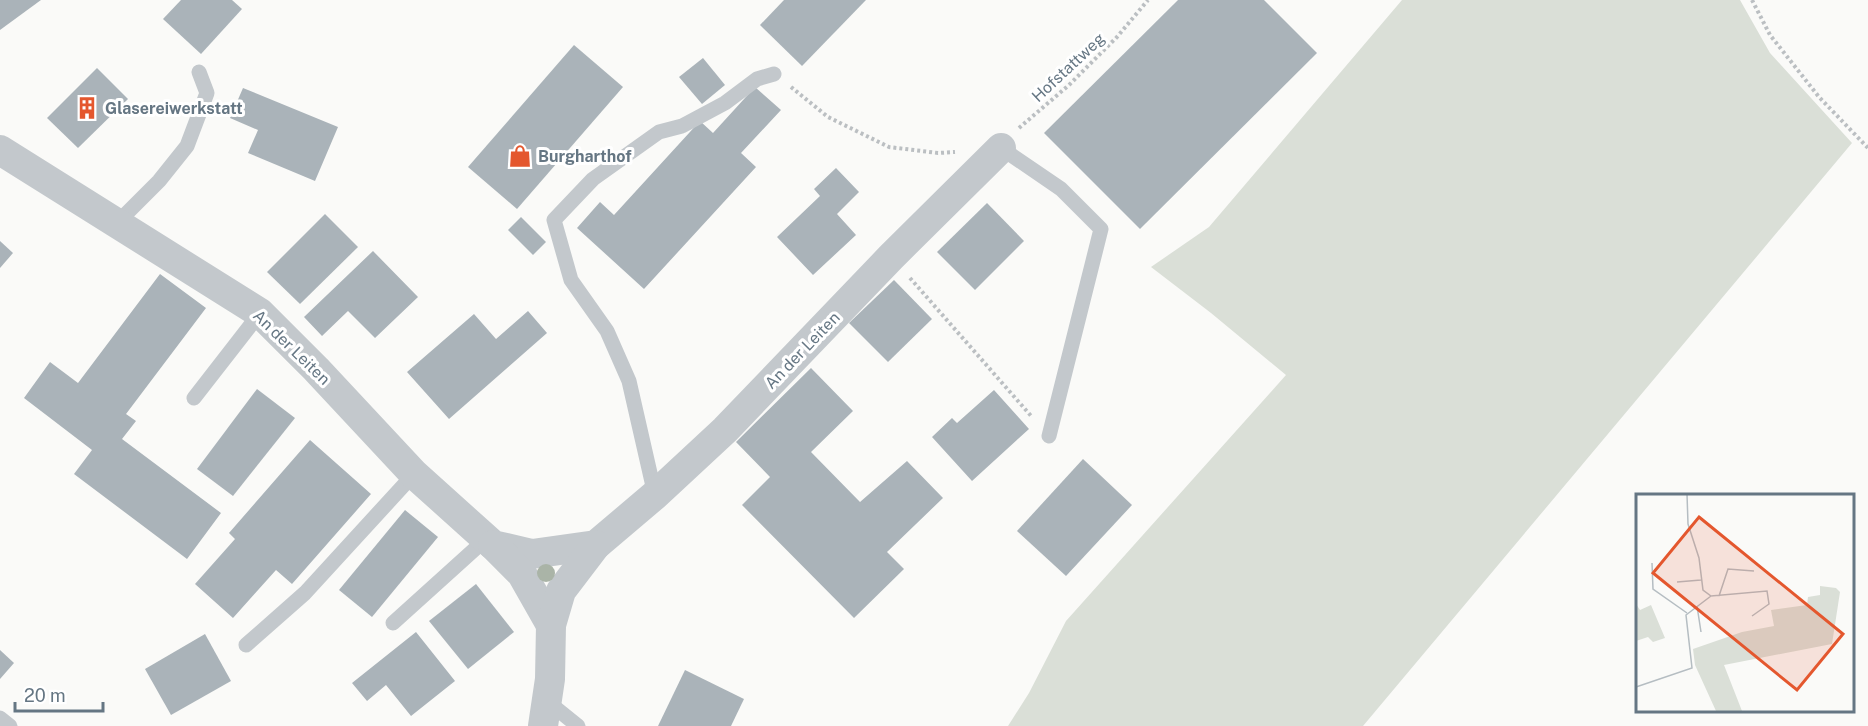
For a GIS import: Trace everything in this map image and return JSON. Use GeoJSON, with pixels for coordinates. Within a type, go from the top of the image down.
{"type":"FeatureCollection","features":[{"type":"Feature","properties":{"kind":"street","name":"An der Leiten"},"geometry":{"type":"LineString","coordinates":[[545,713],[550,679],[551,625],[561,591],[596,545],[655,495],[725,430],[891,257],[1001,148]]}},
{"type":"Feature","properties":{"kind":"street","name":"An der Leiten"},"geometry":{"type":"LineString","coordinates":[[0,150],[261,313],[414,474],[522,574],[551,625]]}},
{"type":"Feature","properties":{"kind":"street","name":"An der Leiten"},"geometry":{"type":"LineString","coordinates":[[489,542],[532,554],[596,545]]}},
{"type":"Feature","properties":{"kind":"lane"},"geometry":{"type":"LineString","coordinates":[[117,223],[159,181],[187,146],[207,93],[200,72]]}},
{"type":"Feature","properties":{"kind":"lane"},"geometry":{"type":"LineString","coordinates":[[655,495],[629,381],[607,331],[571,280],[554,220],[592,179],[659,132],[682,126],[725,103],[757,79],[774,74]]}},
{"type":"Feature","properties":{"kind":"lane"},"geometry":{"type":"LineString","coordinates":[[1001,148],[1061,189],[1101,229],[1049,436]]}},
{"type":"Feature","properties":{"kind":"lane"},"geometry":{"type":"LineString","coordinates":[[194,398],[261,313]]}},
{"type":"Feature","properties":{"kind":"lane"},"geometry":{"type":"LineString","coordinates":[[246,645],[305,593],[414,474]]}},
{"type":"Feature","properties":{"kind":"lane"},"geometry":{"type":"LineString","coordinates":[[393,623],[489,542]]}},
{"type":"Feature","properties":{"kind":"lane"},"geometry":{"type":"LineString","coordinates":[[545,713],[578,726]]}},
{"type":"Feature","properties":{"kind":"lane"},"geometry":{"type":"LineString","coordinates":[[0,718],[10,726]]}},
{"type":"Feature","properties":{"kind":"path","name":"Hofstattweg"},"geometry":{"type":"LineString","coordinates":[[1001,148],[1021,126],[1069,85],[1117,37],[1148,0]]}},
{"type":"Feature","properties":{"kind":"path"},"geometry":{"type":"LineString","coordinates":[[1752,0],[1777,44],[1819,97],[1868,148]]}},
{"type":"Feature","properties":{"kind":"path"},"geometry":{"type":"LineString","coordinates":[[774,74],[828,117],[889,147],[938,153],[1001,148]]}},
{"type":"Feature","properties":{"kind":"path"},"geometry":{"type":"LineString","coordinates":[[891,257],[1049,436]]}},
{"type":"Feature","properties":{"kind":"shaded area"},"geometry":{"type":"Polygon","coordinates":[[[1402,0],[1740,0],[1770,53],[1852,143],[1363,726],[1008,726],[1029,693],[1066,621],[1286,375],[1151,267],[1209,227],[1402,0]]]}},
{"type":"Feature","properties":{"kind":"building"},"geometry":{"type":"Polygon","coordinates":[[[0,0],[41,0],[0,30],[0,0]]]}},
{"type":"Feature","properties":{"kind":"building"},"geometry":{"type":"Polygon","coordinates":[[[181,0],[232,0],[242,9],[201,54],[163,19],[181,0]]]}},
{"type":"Feature","properties":{"kind":"building"},"geometry":{"type":"Polygon","coordinates":[[[784,0],[866,0],[802,66],[760,25],[784,0]]]}},
{"type":"Feature","properties":{"kind":"building"},"geometry":{"type":"Polygon","coordinates":[[[1178,0],[1264,0],[1317,53],[1140,229],[1044,133],[1178,0]]]}},
{"type":"Feature","properties":{"kind":"building"},"geometry":{"type":"Polygon","coordinates":[[[574,45],[623,87],[517,209],[468,167],[574,45]]]}},
{"type":"Feature","properties":{"kind":"building"},"geometry":{"type":"Polygon","coordinates":[[[703,58],[725,85],[702,104],[679,77],[703,58]]]}},
{"type":"Feature","properties":{"kind":"building","name":"Glasereiwerkstatt"},"geometry":{"type":"Polygon","coordinates":[[[97,68],[128,99],[78,148],[47,118],[97,68]]]}},
{"type":"Feature","properties":{"kind":"building"},"geometry":{"type":"Polygon","coordinates":[[[755,87],[781,110],[741,153],[756,167],[644,289],[577,228],[600,202],[614,215],[700,121],[713,133],[755,87]]]}},
{"type":"Feature","properties":{"kind":"building"},"geometry":{"type":"Polygon","coordinates":[[[243,88],[338,127],[315,181],[248,153],[258,130],[230,118],[243,88]]]}},
{"type":"Feature","properties":{"kind":"building"},"geometry":{"type":"Polygon","coordinates":[[[836,168],[859,192],[837,214],[856,235],[813,275],[777,237],[820,196],[814,189],[836,168]]]}},
{"type":"Feature","properties":{"kind":"building"},"geometry":{"type":"Polygon","coordinates":[[[987,203],[1024,241],[975,290],[937,252],[987,203]]]}},
{"type":"Feature","properties":{"kind":"building"},"geometry":{"type":"Polygon","coordinates":[[[325,214],[358,247],[300,304],[267,272],[325,214]]]}},
{"type":"Feature","properties":{"kind":"building"},"geometry":{"type":"Polygon","coordinates":[[[521,217],[546,242],[533,255],[508,230],[521,217]]]}},
{"type":"Feature","properties":{"kind":"building"},"geometry":{"type":"Polygon","coordinates":[[[0,241],[13,253],[0,268],[0,241]]]}},
{"type":"Feature","properties":{"kind":"building"},"geometry":{"type":"Polygon","coordinates":[[[373,251],[418,297],[375,338],[348,311],[322,336],[304,317],[373,251]]]}},
{"type":"Feature","properties":{"kind":"building"},"geometry":{"type":"Polygon","coordinates":[[[160,274],[206,308],[126,414],[136,421],[122,439],[221,513],[187,559],[74,474],[92,450],[24,398],[50,362],[78,383],[160,274]]]}},
{"type":"Feature","properties":{"kind":"building"},"geometry":{"type":"Polygon","coordinates":[[[894,280],[932,319],[888,362],[849,323],[894,280]]]}},
{"type":"Feature","properties":{"kind":"building"},"geometry":{"type":"Polygon","coordinates":[[[528,311],[547,333],[449,419],[407,372],[474,314],[496,339],[528,311]]]}},
{"type":"Feature","properties":{"kind":"building"},"geometry":{"type":"Polygon","coordinates":[[[811,368],[853,411],[811,452],[860,502],[907,461],[943,498],[887,552],[904,569],[854,618],[742,505],[770,477],[736,442],[811,368]]]}},
{"type":"Feature","properties":{"kind":"building"},"geometry":{"type":"Polygon","coordinates":[[[257,389],[295,418],[233,496],[197,469],[257,389]]]}},
{"type":"Feature","properties":{"kind":"building"},"geometry":{"type":"Polygon","coordinates":[[[994,390],[1029,429],[972,481],[932,437],[952,418],[957,423],[994,390]]]}},
{"type":"Feature","properties":{"kind":"building"},"geometry":{"type":"Polygon","coordinates":[[[310,440],[371,494],[292,584],[276,570],[233,618],[195,584],[235,539],[229,533],[310,440]]]}},
{"type":"Feature","properties":{"kind":"building"},"geometry":{"type":"Polygon","coordinates":[[[1083,459],[1132,505],[1066,576],[1017,531],[1083,459]]]}},
{"type":"Feature","properties":{"kind":"building"},"geometry":{"type":"Polygon","coordinates":[[[405,510],[438,537],[372,617],[339,590],[405,510]]]}},
{"type":"Feature","properties":{"kind":"building"},"geometry":{"type":"Polygon","coordinates":[[[476,584],[514,632],[468,669],[429,621],[476,584]]]}},
{"type":"Feature","properties":{"kind":"building"},"geometry":{"type":"Polygon","coordinates":[[[416,632],[455,681],[411,716],[386,685],[367,701],[352,683],[416,632]]]}},
{"type":"Feature","properties":{"kind":"building"},"geometry":{"type":"Polygon","coordinates":[[[205,634],[231,681],[171,715],[145,669],[205,634]]]}},
{"type":"Feature","properties":{"kind":"building"},"geometry":{"type":"Polygon","coordinates":[[[0,650],[14,663],[0,679],[0,650]]]}},
{"type":"Feature","properties":{"kind":"building"},"geometry":{"type":"Polygon","coordinates":[[[685,670],[744,699],[731,726],[658,726],[685,670]]]}},
{"type":"Feature","properties":{"kind":"place","name":"Glasereiwerkstatt"},"geometry":{"type":"Point","coordinates":[87,108]}},
{"type":"Feature","properties":{"kind":"place","name":"Burgharthof"},"geometry":{"type":"Point","coordinates":[520,156]}}]}
